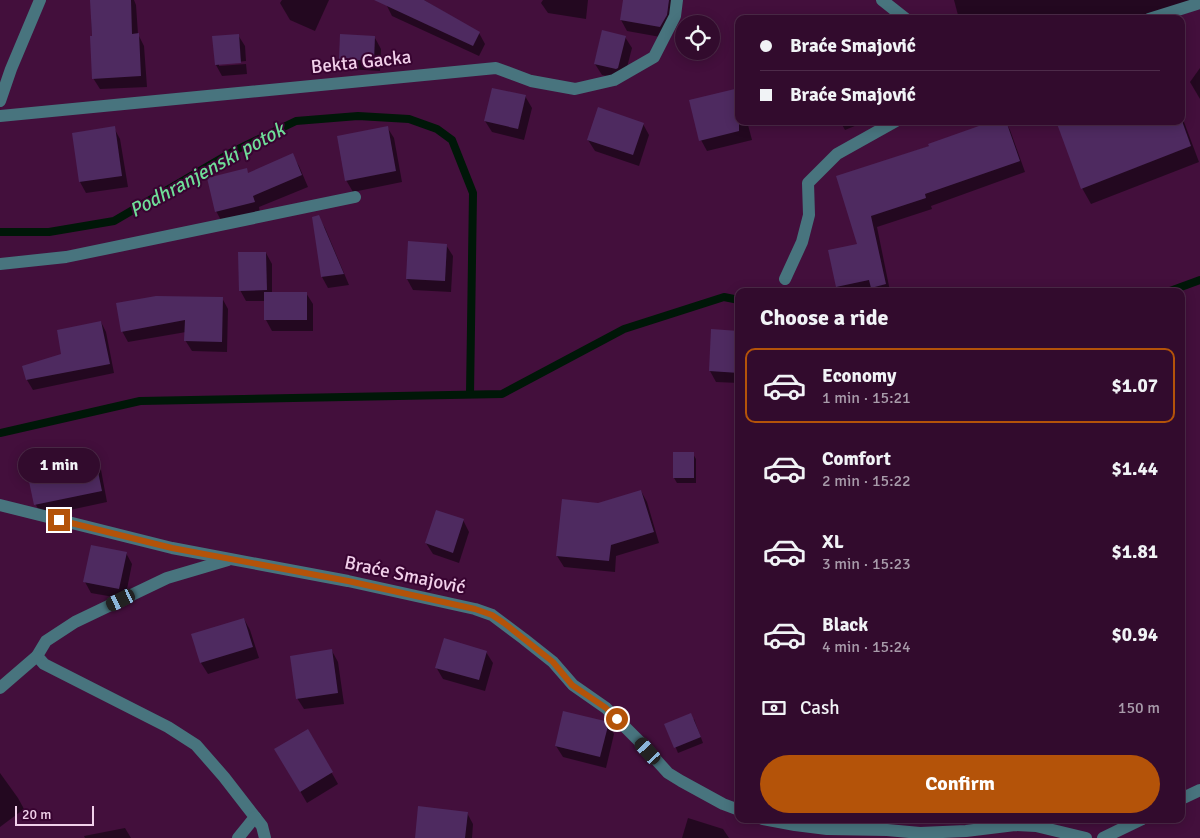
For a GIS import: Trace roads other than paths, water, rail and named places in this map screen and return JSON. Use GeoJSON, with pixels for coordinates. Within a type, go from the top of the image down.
{"type":"FeatureCollection","features":[{"type":"Feature","properties":{"kind":"street"},"geometry":{"type":"LineString","coordinates":[[0,101],[10,69],[40,0]]}},
{"type":"Feature","properties":{"kind":"street","name":"Bekta Gacka"},"geometry":{"type":"LineString","coordinates":[[0,116],[496,68],[531,81],[575,89],[614,80],[654,57],[675,16],[677,0]]}},
{"type":"Feature","properties":{"kind":"street"},"geometry":{"type":"LineString","coordinates":[[882,0],[901,15]]}},
{"type":"Feature","properties":{"kind":"street"},"geometry":{"type":"LineString","coordinates":[[1161,15],[1200,3]]}},
{"type":"Feature","properties":{"kind":"street"},"geometry":{"type":"LineString","coordinates":[[785,279],[802,242],[807,224],[809,215],[808,184],[837,154],[889,125]]}},
{"type":"Feature","properties":{"kind":"street"},"geometry":{"type":"LineString","coordinates":[[0,264],[66,257],[355,197]]}},
{"type":"Feature","properties":{"kind":"street","name":"Braće Smajović"},"geometry":{"type":"LineString","coordinates":[[0,505],[172,548],[348,581],[475,609],[492,615],[553,662],[572,685],[606,708],[668,773],[723,804],[735,808]]}},
{"type":"Feature","properties":{"kind":"street"},"geometry":{"type":"LineString","coordinates":[[0,688],[37,656],[46,641],[76,622],[167,578],[231,560]]}},
{"type":"Feature","properties":{"kind":"street"},"geometry":{"type":"LineString","coordinates":[[37,656],[44,664],[168,727],[196,745],[262,826],[265,838]]}},
{"type":"Feature","properties":{"kind":"street"},"geometry":{"type":"LineString","coordinates":[[1185,797],[1200,790]]}},
{"type":"Feature","properties":{"kind":"street"},"geometry":{"type":"LineString","coordinates":[[238,838],[255,817]]}},
{"type":"Feature","properties":{"kind":"street"},"geometry":{"type":"LineString","coordinates":[[784,823],[827,829],[920,832],[966,831],[1015,825],[1036,826],[1086,838]]}},
{"type":"Feature","properties":{"kind":"street"},"geometry":{"type":"LineString","coordinates":[[1103,838],[1134,823]]}},
{"type":"Feature","properties":{"kind":"waterway","name":"Podhranjenski potok"},"geometry":{"type":"LineString","coordinates":[[0,232],[49,232],[114,221],[234,151],[296,121],[358,116],[409,119],[437,129],[452,140],[473,193],[470,394]]}},
{"type":"Feature","properties":{"kind":"waterway","name":"Podhranjenski potok"},"geometry":{"type":"LineString","coordinates":[[1178,288],[1200,280]]}},
{"type":"Feature","properties":{"kind":"waterway","name":"Podhranjenski potok"},"geometry":{"type":"LineString","coordinates":[[0,433],[140,401],[502,394],[624,329],[724,297],[735,299]]}}]}
